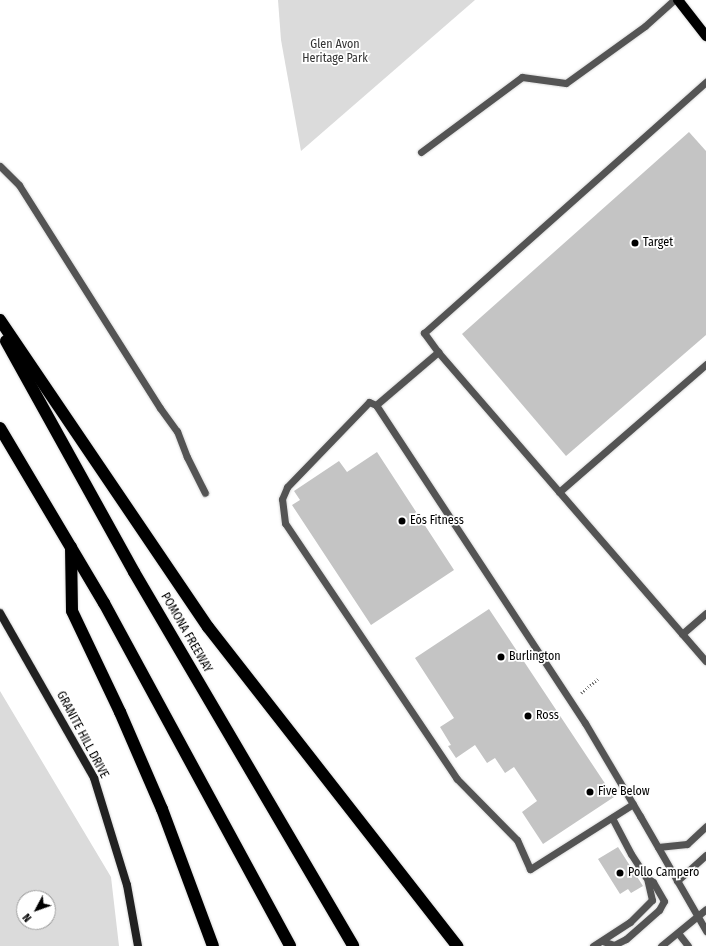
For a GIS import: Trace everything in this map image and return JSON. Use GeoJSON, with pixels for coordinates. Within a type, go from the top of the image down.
{"type":"FeatureCollection","features":[{"type":"Feature","properties":{"kind":"highway"},"geometry":{"type":"LineString","coordinates":[[0,320],[208,627],[457,946]]}},
{"type":"Feature","properties":{"kind":"highway","name":"POMONA FREEWAY"},"geometry":{"type":"LineString","coordinates":[[0,330],[134,572],[352,946]]}},
{"type":"Feature","properties":{"kind":"highway"},"geometry":{"type":"LineString","coordinates":[[0,428],[71,546],[290,946]]}},
{"type":"Feature","properties":{"kind":"highway"},"geometry":{"type":"LineString","coordinates":[[71,546],[72,611],[120,712],[162,809],[213,946]]}},
{"type":"Feature","properties":{"kind":"main road"},"geometry":{"type":"LineString","coordinates":[[678,0],[706,36]]}},
{"type":"Feature","properties":{"kind":"street","name":"GRANITE HILL DRIVE"},"geometry":{"type":"LineString","coordinates":[[0,613],[94,778],[127,885],[138,946]]}},
{"type":"Feature","properties":{"kind":"lane"},"geometry":{"type":"LineString","coordinates":[[421,152],[522,76],[566,83],[645,26],[674,0]]}},
{"type":"Feature","properties":{"kind":"lane"},"geometry":{"type":"LineString","coordinates":[[706,82],[424,333],[438,352],[706,661]]}},
{"type":"Feature","properties":{"kind":"lane"},"geometry":{"type":"LineString","coordinates":[[0,166],[19,185],[151,395],[177,431],[205,493]]}},
{"type":"Feature","properties":{"kind":"lane"},"geometry":{"type":"LineString","coordinates":[[376,405],[438,352]]}},
{"type":"Feature","properties":{"kind":"lane"},"geometry":{"type":"LineString","coordinates":[[559,492],[706,364]]}},
{"type":"Feature","properties":{"kind":"lane"},"geometry":{"type":"LineString","coordinates":[[633,804],[530,869],[516,840],[457,779],[286,523],[282,500],[287,487],[369,402],[376,405],[586,723],[678,881],[706,931]]}},
{"type":"Feature","properties":{"kind":"lane"},"geometry":{"type":"LineString","coordinates":[[682,634],[706,613]]}},
{"type":"Feature","properties":{"kind":"lane"},"geometry":{"type":"LineString","coordinates":[[592,946],[630,922],[652,900],[646,877],[612,818]]}},
{"type":"Feature","properties":{"kind":"lane"},"geometry":{"type":"LineString","coordinates":[[658,848],[687,844],[706,826]]}},
{"type":"Feature","properties":{"kind":"lane"},"geometry":{"type":"LineString","coordinates":[[678,881],[706,855]]}},
{"type":"Feature","properties":{"kind":"lane"},"geometry":{"type":"LineString","coordinates":[[602,941],[614,945],[626,939],[659,910],[664,901],[653,882],[646,877]]}},
{"type":"Feature","properties":{"kind":"lane"},"geometry":{"type":"LineString","coordinates":[[661,946],[706,909]]}},
{"type":"Feature","properties":{"kind":"lane"},"geometry":{"type":"LineString","coordinates":[[678,933],[688,946]]}},
{"type":"Feature","properties":{"kind":"path"},"geometry":{"type":"LineString","coordinates":[[580,693],[599,678]]}},
{"type":"Feature","properties":{"kind":"green space","name":"Glen Avon Heritage Park"},"geometry":{"type":"Polygon","coordinates":[[[278,0],[475,0],[301,151],[281,40],[278,0]]]}},
{"type":"Feature","properties":{"kind":"green space"},"geometry":{"type":"Polygon","coordinates":[[[0,691],[111,877],[119,946],[0,946],[0,691]]]}},
{"type":"Feature","properties":{"kind":"building","name":"Target"},"geometry":{"type":"Polygon","coordinates":[[[689,132],[706,151],[706,335],[566,456],[462,334],[689,132]]]}},
{"type":"Feature","properties":{"kind":"building"},"geometry":{"type":"Polygon","coordinates":[[[377,452],[454,570],[371,625],[292,505],[300,500],[294,491],[339,461],[347,472],[377,452]]]}},
{"type":"Feature","properties":{"kind":"building"},"geometry":{"type":"Polygon","coordinates":[[[489,609],[614,797],[543,844],[522,812],[537,801],[514,767],[505,773],[495,758],[487,763],[475,745],[456,758],[448,746],[451,745],[440,727],[454,718],[415,658],[489,609]]]}},
{"type":"Feature","properties":{"kind":"building"},"geometry":{"type":"Polygon","coordinates":[[[618,847],[643,886],[631,893],[628,889],[620,894],[598,859],[618,847]]]}},
{"type":"Feature","properties":{"kind":"place","name":"Target"},"geometry":{"type":"Point","coordinates":[635,243]}},
{"type":"Feature","properties":{"kind":"place","name":"Eōs Fitness"},"geometry":{"type":"Point","coordinates":[402,521]}},
{"type":"Feature","properties":{"kind":"place","name":"Burlington"},"geometry":{"type":"Point","coordinates":[501,657]}},
{"type":"Feature","properties":{"kind":"place","name":"Ross"},"geometry":{"type":"Point","coordinates":[528,716]}},
{"type":"Feature","properties":{"kind":"place","name":"Five Below"},"geometry":{"type":"Point","coordinates":[590,792]}},
{"type":"Feature","properties":{"kind":"place","name":"Pollo Campero"},"geometry":{"type":"Point","coordinates":[620,873]}}]}
